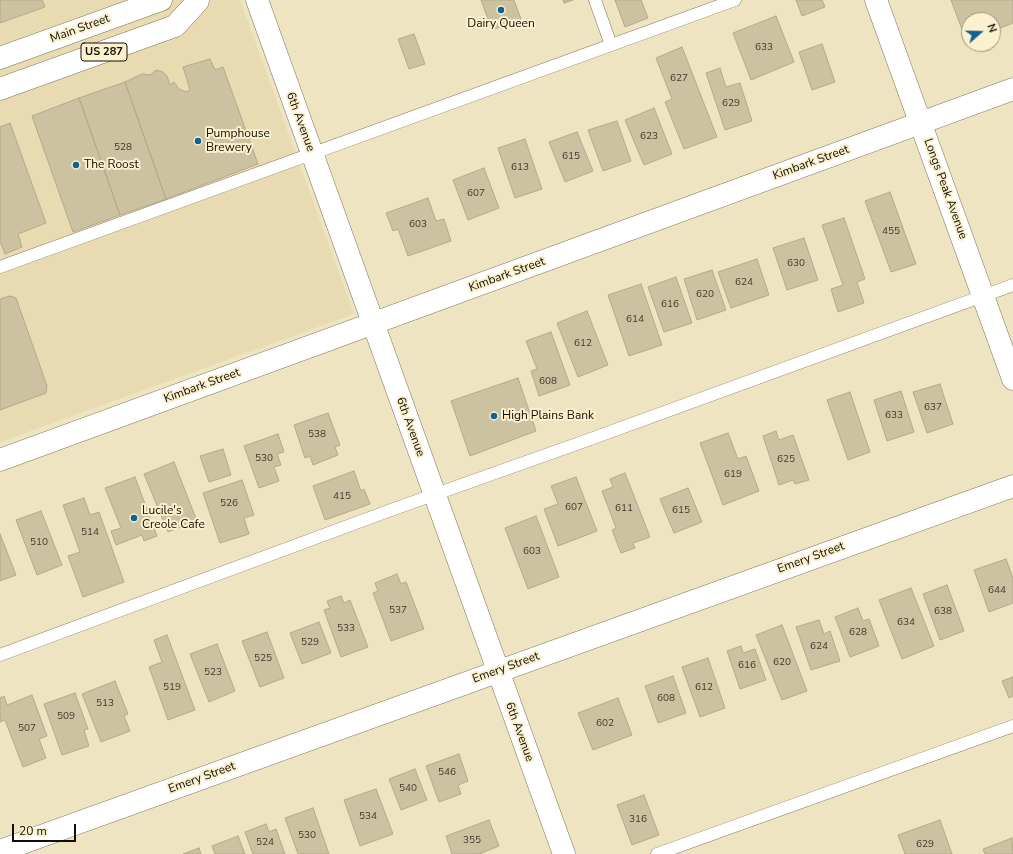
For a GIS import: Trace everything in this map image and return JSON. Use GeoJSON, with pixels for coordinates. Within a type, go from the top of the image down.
{"type":"FeatureCollection","features":[{"type":"Feature","properties":{"kind":"main road","name":"Main Street"},"geometry":{"type":"LineString","coordinates":[[0,58],[161,0]]}},
{"type":"Feature","properties":{"kind":"main road","name":"US 287"},"geometry":{"type":"LineString","coordinates":[[0,89],[175,26],[195,0]]}},
{"type":"Feature","properties":{"kind":"main road","name":"6th Avenue"},"geometry":{"type":"LineString","coordinates":[[257,0],[564,854]]}},
{"type":"Feature","properties":{"kind":"main road","name":"Longs Peak Avenue"},"geometry":{"type":"LineString","coordinates":[[876,0],[1013,379]]}},
{"type":"Feature","properties":{"kind":"main road","name":"Kimbark Street"},"geometry":{"type":"LineString","coordinates":[[0,460],[1013,89]]}},
{"type":"Feature","properties":{"kind":"main road","name":"Emery Street"},"geometry":{"type":"LineString","coordinates":[[0,851],[1013,486]]}},
{"type":"Feature","properties":{"kind":"lane"},"geometry":{"type":"LineString","coordinates":[[595,0],[611,45]]}},
{"type":"Feature","properties":{"kind":"lane"},"geometry":{"type":"LineString","coordinates":[[0,267],[735,0]]}},
{"type":"Feature","properties":{"kind":"lane"},"geometry":{"type":"LineString","coordinates":[[0,655],[434,494],[585,441],[1013,285]]}},
{"type":"Feature","properties":{"kind":"lane"},"geometry":{"type":"LineString","coordinates":[[657,854],[1013,726]]}},
{"type":"Feature","properties":{"kind":"shaded area"},"geometry":{"type":"Polygon","coordinates":[[[0,0],[240,0],[354,314],[0,442],[0,0]]]}},
{"type":"Feature","properties":{"kind":"building"},"geometry":{"type":"Polygon","coordinates":[[[0,0],[42,0],[45,7],[0,23],[0,0]]]}},
{"type":"Feature","properties":{"kind":"building","name":"Dairy Queen"},"geometry":{"type":"Polygon","coordinates":[[[481,0],[514,0],[521,19],[492,30],[481,0]]]}},
{"type":"Feature","properties":{"kind":"building"},"geometry":{"type":"Polygon","coordinates":[[[563,0],[573,0],[564,3],[563,0]]]}},
{"type":"Feature","properties":{"kind":"building"},"geometry":{"type":"Polygon","coordinates":[[[615,0],[641,0],[648,18],[625,27],[615,0]]]}},
{"type":"Feature","properties":{"kind":"building"},"geometry":{"type":"Polygon","coordinates":[[[796,0],[822,0],[825,7],[802,16],[796,0]]]}},
{"type":"Feature","properties":{"kind":"building"},"geometry":{"type":"Polygon","coordinates":[[[951,0],[1013,0],[1013,23],[1001,28],[1001,12],[961,12],[961,27],[951,0]]]}},
{"type":"Feature","properties":{"kind":"building"},"geometry":{"type":"Polygon","coordinates":[[[776,16],[794,62],[751,80],[733,33],[776,16]]]}},
{"type":"Feature","properties":{"kind":"building"},"geometry":{"type":"Polygon","coordinates":[[[414,34],[425,64],[409,69],[398,39],[414,34]]]}},
{"type":"Feature","properties":{"kind":"building"},"geometry":{"type":"Polygon","coordinates":[[[822,44],[835,82],[812,90],[799,52],[822,44]]]}},
{"type":"Feature","properties":{"kind":"building"},"geometry":{"type":"Polygon","coordinates":[[[682,47],[717,137],[684,149],[665,102],[672,99],[656,58],[682,47]]]}},
{"type":"Feature","properties":{"kind":"building","name":"Pumphouse Brewery"},"geometry":{"type":"Polygon","coordinates":[[[210,59],[215,70],[223,67],[258,164],[166,199],[125,82],[142,74],[150,75],[156,70],[163,72],[167,76],[170,85],[174,82],[179,89],[186,92],[190,90],[183,67],[210,59]]]}},
{"type":"Feature","properties":{"kind":"building"},"geometry":{"type":"Polygon","coordinates":[[[720,68],[726,87],[740,83],[752,121],[725,130],[706,73],[720,68]]]}},
{"type":"Feature","properties":{"kind":"building"},"geometry":{"type":"Polygon","coordinates":[[[125,82],[166,199],[120,215],[79,98],[125,82]]]}},
{"type":"Feature","properties":{"kind":"building","name":"The Roost"},"geometry":{"type":"Polygon","coordinates":[[[79,98],[120,215],[73,232],[32,116],[79,98]]]}},
{"type":"Feature","properties":{"kind":"building"},"geometry":{"type":"Polygon","coordinates":[[[654,108],[672,154],[644,165],[625,120],[654,108]]]}},
{"type":"Feature","properties":{"kind":"building"},"geometry":{"type":"Polygon","coordinates":[[[617,121],[631,161],[603,171],[588,130],[617,121]]]}},
{"type":"Feature","properties":{"kind":"building"},"geometry":{"type":"Polygon","coordinates":[[[10,123],[46,223],[18,234],[22,247],[5,254],[0,241],[0,127],[10,123]]]}},
{"type":"Feature","properties":{"kind":"building"},"geometry":{"type":"Polygon","coordinates":[[[577,132],[593,171],[565,182],[549,142],[577,132]]]}},
{"type":"Feature","properties":{"kind":"building"},"geometry":{"type":"Polygon","coordinates":[[[525,139],[542,189],[515,198],[498,148],[525,139]]]}},
{"type":"Feature","properties":{"kind":"building"},"geometry":{"type":"Polygon","coordinates":[[[484,168],[499,208],[468,220],[453,180],[484,168]]]}},
{"type":"Feature","properties":{"kind":"building"},"geometry":{"type":"Polygon","coordinates":[[[890,192],[916,264],[891,272],[865,201],[890,192]]]}},
{"type":"Feature","properties":{"kind":"building"},"geometry":{"type":"Polygon","coordinates":[[[428,198],[436,221],[444,219],[451,241],[408,256],[398,229],[393,231],[386,213],[428,198]]]}},
{"type":"Feature","properties":{"kind":"building"},"geometry":{"type":"Polygon","coordinates":[[[844,218],[865,279],[857,282],[864,303],[838,312],[831,289],[843,285],[822,225],[844,218]]]}},
{"type":"Feature","properties":{"kind":"building"},"geometry":{"type":"Polygon","coordinates":[[[804,238],[818,280],[787,290],[773,248],[804,238]]]}},
{"type":"Feature","properties":{"kind":"building"},"geometry":{"type":"Polygon","coordinates":[[[757,259],[769,295],[731,308],[718,272],[757,259]]]}},
{"type":"Feature","properties":{"kind":"building"},"geometry":{"type":"Polygon","coordinates":[[[712,270],[726,310],[697,320],[684,279],[712,270]]]}},
{"type":"Feature","properties":{"kind":"building"},"geometry":{"type":"Polygon","coordinates":[[[676,277],[692,323],[664,332],[648,287],[676,277]]]}},
{"type":"Feature","properties":{"kind":"building"},"geometry":{"type":"Polygon","coordinates":[[[641,284],[662,345],[629,356],[608,295],[641,284]]]}},
{"type":"Feature","properties":{"kind":"building"},"geometry":{"type":"Polygon","coordinates":[[[10,296],[16,298],[47,386],[46,393],[0,410],[0,299],[10,296]]]}},
{"type":"Feature","properties":{"kind":"building"},"geometry":{"type":"Polygon","coordinates":[[[587,311],[608,365],[578,377],[557,323],[587,311]]]}},
{"type":"Feature","properties":{"kind":"building"},"geometry":{"type":"Polygon","coordinates":[[[551,332],[570,385],[539,396],[531,371],[537,369],[526,341],[551,332]]]}},
{"type":"Feature","properties":{"kind":"building","name":"High Plains Bank"},"geometry":{"type":"Polygon","coordinates":[[[518,378],[536,431],[470,456],[451,401],[518,378]]]}},
{"type":"Feature","properties":{"kind":"building"},"geometry":{"type":"Polygon","coordinates":[[[940,384],[953,424],[927,433],[913,392],[940,384]]]}},
{"type":"Feature","properties":{"kind":"building"},"geometry":{"type":"Polygon","coordinates":[[[901,391],[914,432],[887,441],[874,400],[901,391]]]}},
{"type":"Feature","properties":{"kind":"building"},"geometry":{"type":"Polygon","coordinates":[[[850,392],[870,452],[848,460],[827,400],[850,392]]]}},
{"type":"Feature","properties":{"kind":"building"},"geometry":{"type":"Polygon","coordinates":[[[328,413],[340,445],[335,447],[338,455],[313,465],[310,456],[305,458],[294,425],[328,413]]]}},
{"type":"Feature","properties":{"kind":"building"},"geometry":{"type":"Polygon","coordinates":[[[776,431],[779,440],[793,435],[809,480],[795,484],[793,480],[779,485],[763,436],[776,431]]]}},
{"type":"Feature","properties":{"kind":"building"},"geometry":{"type":"Polygon","coordinates":[[[728,433],[738,459],[746,456],[759,491],[723,505],[700,443],[728,433]]]}},
{"type":"Feature","properties":{"kind":"building"},"geometry":{"type":"Polygon","coordinates":[[[278,434],[284,452],[277,454],[281,465],[274,467],[279,481],[259,488],[244,446],[278,434]]]}},
{"type":"Feature","properties":{"kind":"building"},"geometry":{"type":"Polygon","coordinates":[[[223,449],[231,475],[209,482],[200,456],[223,449]]]}},
{"type":"Feature","properties":{"kind":"building"},"geometry":{"type":"Polygon","coordinates":[[[174,462],[197,521],[168,532],[144,474],[174,462]]]}},
{"type":"Feature","properties":{"kind":"building"},"geometry":{"type":"Polygon","coordinates":[[[354,471],[361,491],[364,489],[370,504],[325,520],[313,486],[354,471]]]}},
{"type":"Feature","properties":{"kind":"building"},"geometry":{"type":"Polygon","coordinates":[[[625,473],[650,537],[633,543],[635,548],[621,553],[612,530],[616,528],[602,491],[613,487],[610,479],[625,473]]]}},
{"type":"Feature","properties":{"kind":"building","name":"Lucile's Creole Cafe"},"geometry":{"type":"Polygon","coordinates":[[[135,477],[157,536],[144,541],[142,535],[116,545],[111,531],[121,528],[105,488],[135,477]]]}},
{"type":"Feature","properties":{"kind":"building"},"geometry":{"type":"Polygon","coordinates":[[[576,477],[597,531],[558,546],[544,509],[558,504],[551,486],[576,477]]]}},
{"type":"Feature","properties":{"kind":"building"},"geometry":{"type":"Polygon","coordinates":[[[242,480],[254,515],[244,518],[249,534],[220,543],[203,493],[242,480]]]}},
{"type":"Feature","properties":{"kind":"building"},"geometry":{"type":"Polygon","coordinates":[[[688,488],[702,522],[674,533],[660,499],[688,488]]]}},
{"type":"Feature","properties":{"kind":"building"},"geometry":{"type":"Polygon","coordinates":[[[84,498],[90,515],[99,512],[124,582],[83,597],[68,556],[80,552],[63,505],[84,498]]]}},
{"type":"Feature","properties":{"kind":"building"},"geometry":{"type":"Polygon","coordinates":[[[41,511],[62,565],[37,575],[16,520],[41,511]]]}},
{"type":"Feature","properties":{"kind":"building"},"geometry":{"type":"Polygon","coordinates":[[[536,516],[559,577],[528,589],[505,528],[536,516]]]}},
{"type":"Feature","properties":{"kind":"building"},"geometry":{"type":"Polygon","coordinates":[[[0,534],[16,575],[0,581],[0,534]]]}},
{"type":"Feature","properties":{"kind":"building"},"geometry":{"type":"Polygon","coordinates":[[[1006,559],[1013,578],[1013,603],[989,612],[974,570],[1006,559]]]}},
{"type":"Feature","properties":{"kind":"building"},"geometry":{"type":"Polygon","coordinates":[[[397,574],[401,584],[406,582],[424,629],[391,641],[373,593],[378,591],[375,583],[397,574]]]}},
{"type":"Feature","properties":{"kind":"building"},"geometry":{"type":"Polygon","coordinates":[[[947,585],[964,631],[940,640],[923,594],[947,585]]]}},
{"type":"Feature","properties":{"kind":"building"},"geometry":{"type":"Polygon","coordinates":[[[911,588],[934,646],[902,659],[879,600],[911,588]]]}},
{"type":"Feature","properties":{"kind":"building"},"geometry":{"type":"Polygon","coordinates":[[[341,596],[344,603],[350,600],[368,647],[341,657],[324,610],[330,608],[327,601],[341,596]]]}},
{"type":"Feature","properties":{"kind":"building"},"geometry":{"type":"Polygon","coordinates":[[[858,608],[863,621],[869,619],[879,646],[850,657],[835,617],[858,608]]]}},
{"type":"Feature","properties":{"kind":"building"},"geometry":{"type":"Polygon","coordinates":[[[819,620],[824,634],[830,631],[840,661],[811,670],[796,627],[819,620]]]}},
{"type":"Feature","properties":{"kind":"building"},"geometry":{"type":"Polygon","coordinates":[[[319,622],[331,653],[302,664],[290,633],[319,622]]]}},
{"type":"Feature","properties":{"kind":"building"},"geometry":{"type":"Polygon","coordinates":[[[782,625],[807,691],[782,700],[756,635],[782,625]]]}},
{"type":"Feature","properties":{"kind":"building"},"geometry":{"type":"Polygon","coordinates":[[[267,632],[284,678],[260,687],[242,641],[267,632]]]}},
{"type":"Feature","properties":{"kind":"building"},"geometry":{"type":"Polygon","coordinates":[[[167,635],[195,710],[168,720],[149,667],[162,662],[154,640],[167,635]]]}},
{"type":"Feature","properties":{"kind":"building"},"geometry":{"type":"Polygon","coordinates":[[[217,644],[235,691],[209,702],[190,654],[217,644]]]}},
{"type":"Feature","properties":{"kind":"building"},"geometry":{"type":"Polygon","coordinates":[[[741,646],[743,653],[755,649],[766,680],[740,689],[727,651],[741,646]]]}},
{"type":"Feature","properties":{"kind":"building"},"geometry":{"type":"Polygon","coordinates":[[[708,658],[725,708],[700,717],[682,667],[708,658]]]}},
{"type":"Feature","properties":{"kind":"building"},"geometry":{"type":"Polygon","coordinates":[[[673,676],[686,713],[658,723],[645,686],[673,676]]]}},
{"type":"Feature","properties":{"kind":"building"},"geometry":{"type":"Polygon","coordinates":[[[1013,677],[1013,696],[1009,698],[1002,681],[1013,677]]]}},
{"type":"Feature","properties":{"kind":"building"},"geometry":{"type":"Polygon","coordinates":[[[115,681],[128,714],[124,716],[130,731],[101,742],[82,694],[115,681]]]}},
{"type":"Feature","properties":{"kind":"building"},"geometry":{"type":"Polygon","coordinates":[[[75,693],[88,729],[84,730],[89,746],[62,755],[44,704],[75,693]]]}},
{"type":"Feature","properties":{"kind":"building"},"geometry":{"type":"Polygon","coordinates":[[[32,695],[47,736],[39,739],[46,758],[23,767],[5,720],[0,722],[0,698],[4,696],[7,705],[32,695]]]}},
{"type":"Feature","properties":{"kind":"building"},"geometry":{"type":"Polygon","coordinates":[[[618,698],[632,735],[593,750],[578,713],[618,698]]]}},
{"type":"Feature","properties":{"kind":"building"},"geometry":{"type":"Polygon","coordinates":[[[459,754],[468,781],[458,785],[461,794],[439,802],[426,766],[459,754]]]}},
{"type":"Feature","properties":{"kind":"building"},"geometry":{"type":"Polygon","coordinates":[[[415,769],[427,800],[401,810],[389,779],[415,769]]]}},
{"type":"Feature","properties":{"kind":"building"},"geometry":{"type":"Polygon","coordinates":[[[376,789],[393,834],[360,846],[344,800],[376,789]]]}},
{"type":"Feature","properties":{"kind":"building"},"geometry":{"type":"Polygon","coordinates":[[[644,795],[659,835],[632,845],[617,805],[644,795]]]}},
{"type":"Feature","properties":{"kind":"building"},"geometry":{"type":"Polygon","coordinates":[[[313,808],[329,854],[298,854],[285,818],[313,808]]]}},
{"type":"Feature","properties":{"kind":"building"},"geometry":{"type":"Polygon","coordinates":[[[489,820],[499,846],[479,854],[452,854],[446,836],[489,820]]]}},
{"type":"Feature","properties":{"kind":"building"},"geometry":{"type":"Polygon","coordinates":[[[940,820],[952,854],[905,854],[898,835],[940,820]]]}},
{"type":"Feature","properties":{"kind":"building"},"geometry":{"type":"Polygon","coordinates":[[[266,824],[269,832],[276,829],[285,854],[253,854],[245,832],[266,824]]]}},
{"type":"Feature","properties":{"kind":"building"},"geometry":{"type":"Polygon","coordinates":[[[238,836],[245,854],[215,854],[212,846],[238,836]]]}},
{"type":"Feature","properties":{"kind":"building"},"geometry":{"type":"Polygon","coordinates":[[[1012,838],[1013,854],[985,854],[983,849],[1012,838]]]}},
{"type":"Feature","properties":{"kind":"building"},"geometry":{"type":"Polygon","coordinates":[[[199,848],[201,854],[183,854],[199,848]]]}},
{"type":"Feature","properties":{"kind":"place","name":"Dairy Queen"},"geometry":{"type":"Point","coordinates":[501,10]}},
{"type":"Feature","properties":{"kind":"place","name":"Pumphouse Brewery"},"geometry":{"type":"Point","coordinates":[198,141]}},
{"type":"Feature","properties":{"kind":"place","name":"The Roost"},"geometry":{"type":"Point","coordinates":[76,165]}},
{"type":"Feature","properties":{"kind":"place","name":"High Plains Bank"},"geometry":{"type":"Point","coordinates":[494,416]}},
{"type":"Feature","properties":{"kind":"place","name":"Lucile's Creole Cafe"},"geometry":{"type":"Point","coordinates":[134,518]}}]}
